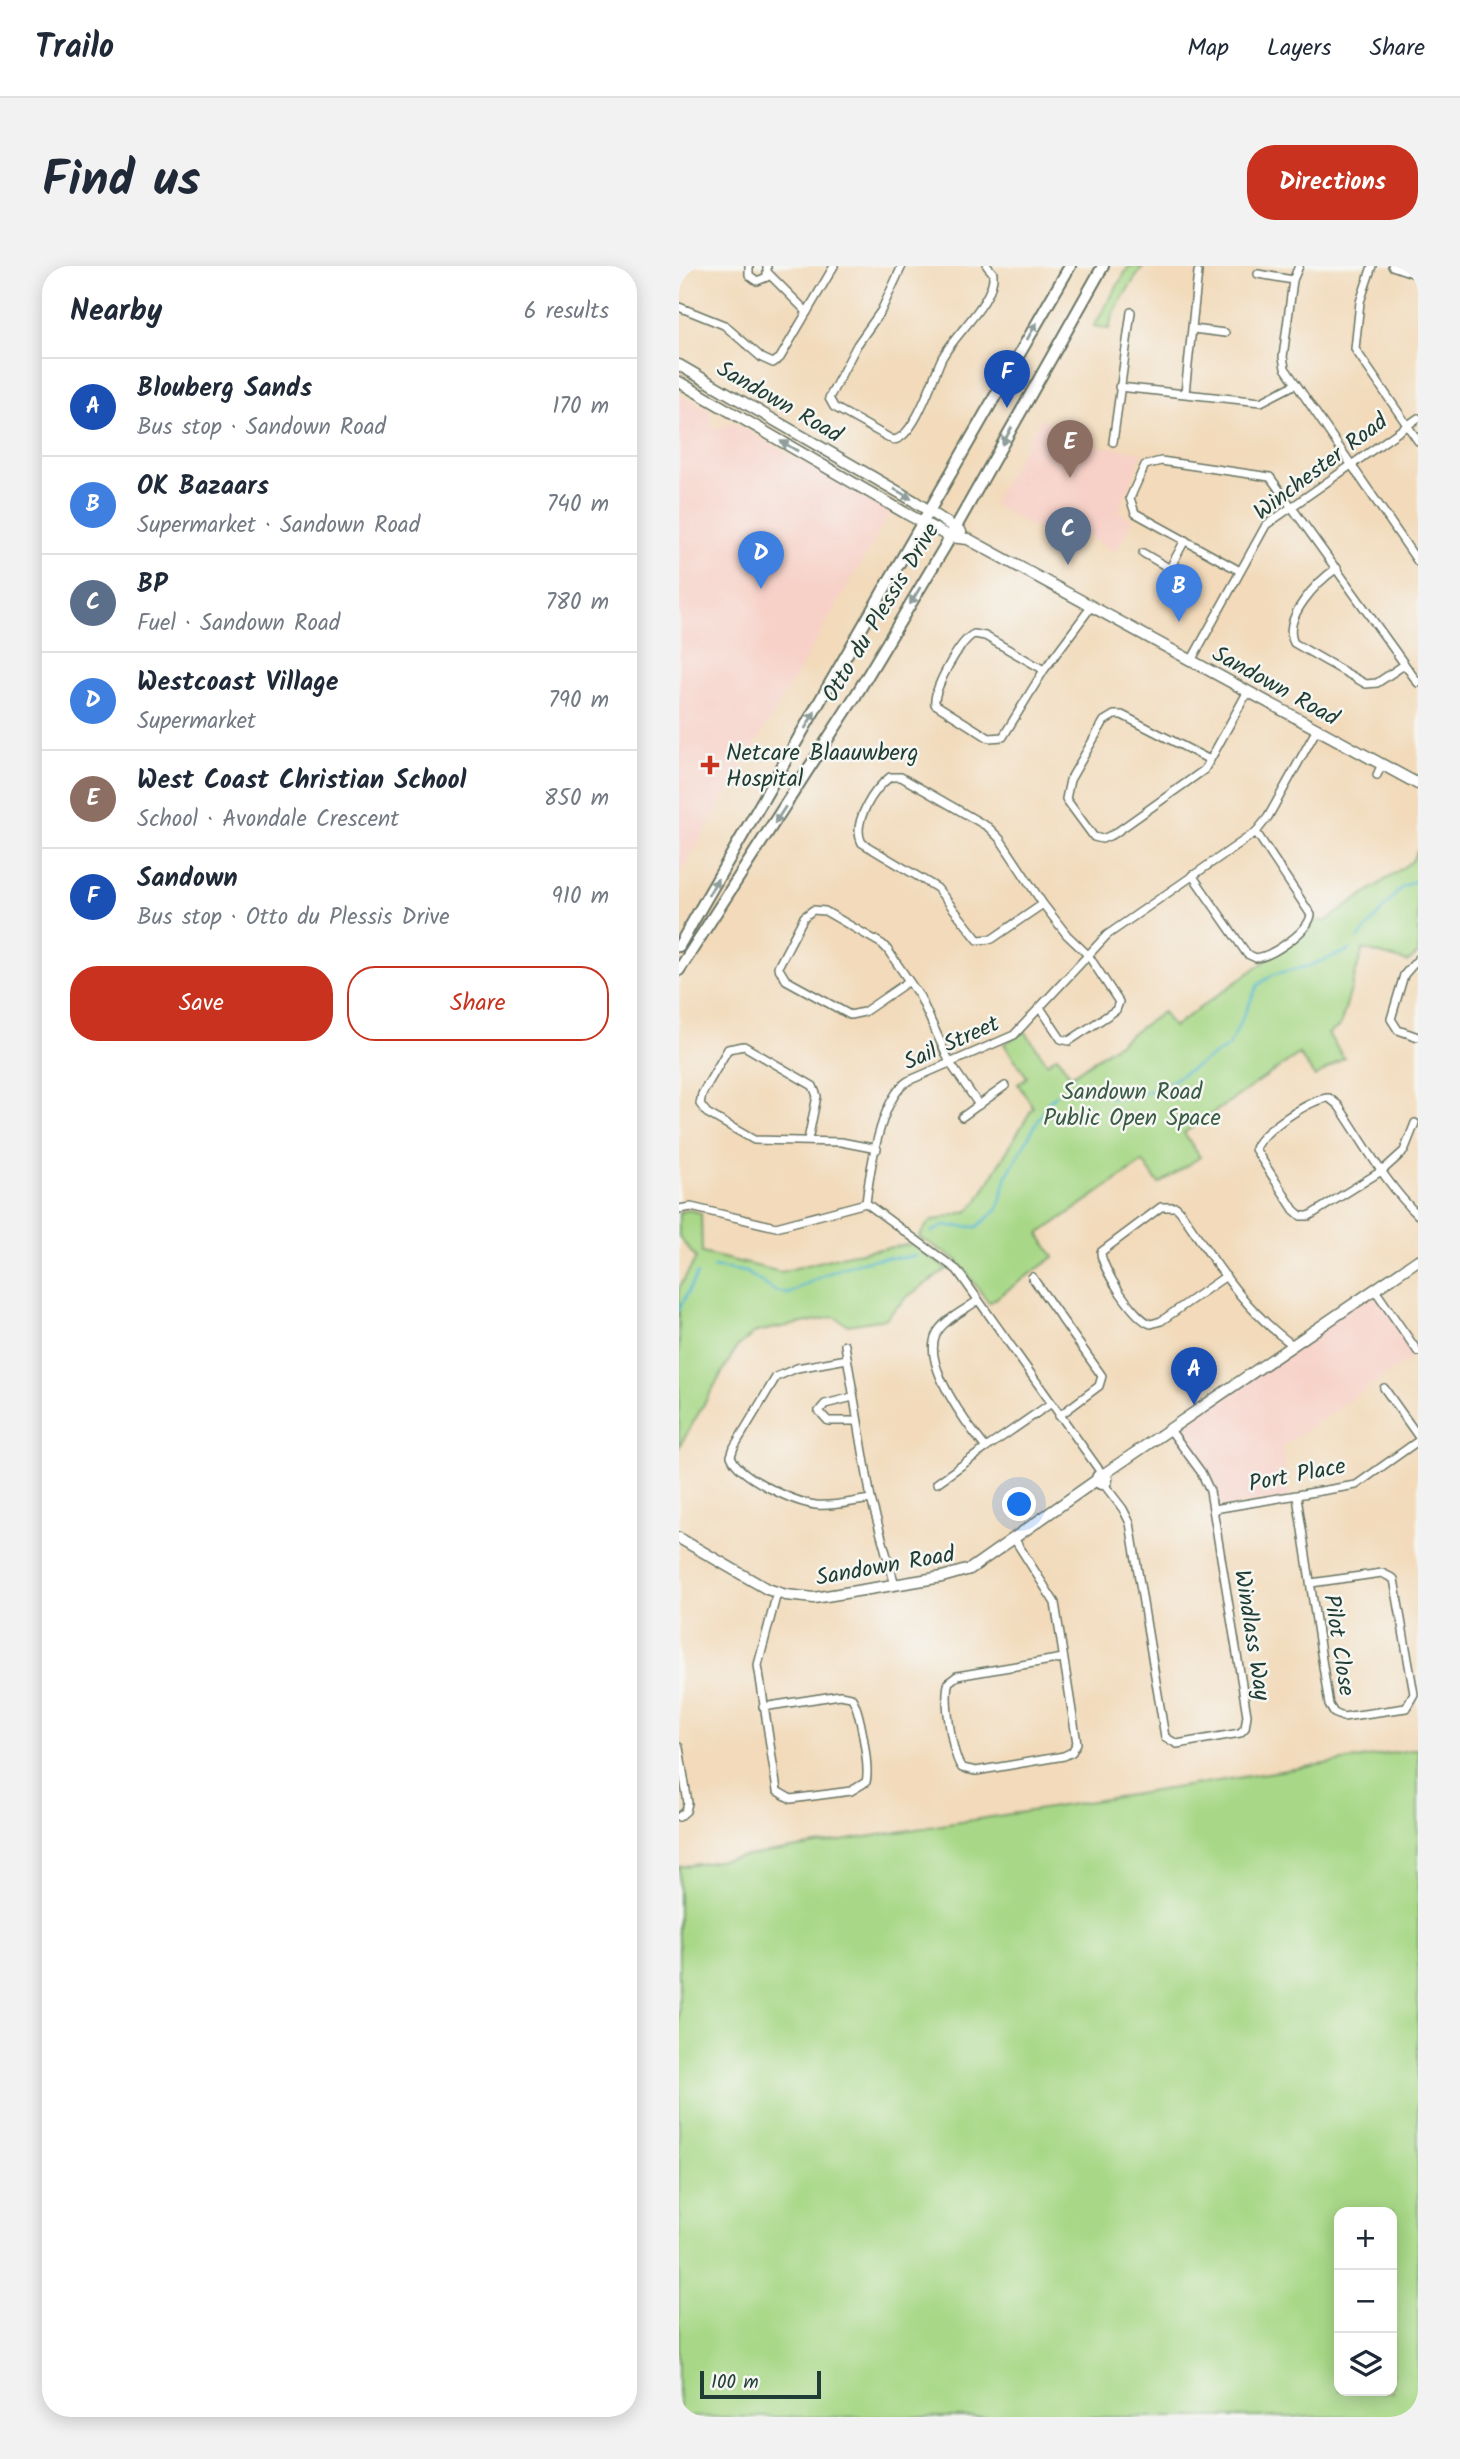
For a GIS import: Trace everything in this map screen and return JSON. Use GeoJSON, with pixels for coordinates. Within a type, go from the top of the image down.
{"type":"FeatureCollection","features":[{"type":"Feature","properties":{"kind":"main road","name":"Otto du Plessis Drive"},"geometry":{"type":"LineString","coordinates":[[679,946],[1070,266]]}},
{"type":"Feature","properties":{"kind":"main road","name":"Otto du Plessis Drive"},"geometry":{"type":"LineString","coordinates":[[679,970],[856,695],[950,537],[1103,266]]}},
{"type":"Feature","properties":{"kind":"street"},"geometry":{"type":"LineString","coordinates":[[749,266],[749,275],[754,281],[763,280],[767,269],[807,312]]}},
{"type":"Feature","properties":{"kind":"street"},"geometry":{"type":"LineString","coordinates":[[679,307],[724,325],[762,358],[773,363],[780,358],[834,266]]}},
{"type":"Feature","properties":{"kind":"street"},"geometry":{"type":"LineString","coordinates":[[902,266],[875,321],[857,345],[829,398],[834,407],[893,440],[902,438],[907,432],[929,392],[943,357],[975,313],[992,282],[993,273],[987,266]]}},
{"type":"Feature","properties":{"kind":"street"},"geometry":{"type":"LineString","coordinates":[[1299,266],[1293,280],[1283,358],[1285,368],[1418,562]]}},
{"type":"Feature","properties":{"kind":"street"},"geometry":{"type":"LineString","coordinates":[[1372,266],[1360,302],[1355,349],[1418,441]]}},
{"type":"Feature","properties":{"kind":"street"},"geometry":{"type":"LineString","coordinates":[[1392,266],[1418,275]]}},
{"type":"Feature","properties":{"kind":"street"},"geometry":{"type":"LineString","coordinates":[[1185,393],[1198,272]]}},
{"type":"Feature","properties":{"kind":"street"},"geometry":{"type":"LineString","coordinates":[[1258,274],[1293,280]]}},
{"type":"Feature","properties":{"kind":"street"},"geometry":{"type":"LineString","coordinates":[[1113,442],[1131,312]]}},
{"type":"Feature","properties":{"kind":"street"},"geometry":{"type":"LineString","coordinates":[[1193,330],[1225,333]]}},
{"type":"Feature","properties":{"kind":"street","name":"Sandown Road"},"geometry":{"type":"LineString","coordinates":[[679,365],[956,526],[968,539],[1418,784]]}},
{"type":"Feature","properties":{"kind":"street","name":"Sandown Road"},"geometry":{"type":"LineString","coordinates":[[679,382],[924,523],[950,537],[968,539]]}},
{"type":"Feature","properties":{"kind":"street"},"geometry":{"type":"LineString","coordinates":[[1119,387],[1261,402],[1296,384]]}},
{"type":"Feature","properties":{"kind":"street","name":"Winchester Road"},"geometry":{"type":"LineString","coordinates":[[1191,661],[1262,530],[1293,505],[1418,418]]}},
{"type":"Feature","properties":{"kind":"street"},"geometry":{"type":"LineString","coordinates":[[1240,570],[1137,515],[1132,509],[1130,498],[1142,469],[1149,463],[1161,460],[1264,474],[1275,481],[1418,683]]}},
{"type":"Feature","properties":{"kind":"street"},"geometry":{"type":"LineString","coordinates":[[1170,568],[1185,540]]}},
{"type":"Feature","properties":{"kind":"street"},"geometry":{"type":"LineString","coordinates":[[1143,553],[1198,585]]}},
{"type":"Feature","properties":{"kind":"street"},"geometry":{"type":"LineString","coordinates":[[1337,568],[1309,592],[1292,624],[1291,636],[1294,643],[1366,684],[1377,683],[1404,665]]}},
{"type":"Feature","properties":{"kind":"street"},"geometry":{"type":"LineString","coordinates":[[1044,670],[985,636],[974,634],[963,642],[939,684],[935,704],[989,738],[999,740],[1010,730],[1044,670],[1091,607]]}},
{"type":"Feature","properties":{"kind":"street"},"geometry":{"type":"LineString","coordinates":[[1210,760],[1122,715],[1114,715],[1104,721],[1070,780],[1066,799],[1094,837],[1107,837],[1199,775],[1210,760],[1248,691]]}},
{"type":"Feature","properties":{"kind":"street","name":"Sail Street"},"geometry":{"type":"LineString","coordinates":[[866,1203],[886,1108],[895,1093],[908,1080],[1014,1035],[1111,931],[1256,832],[1268,817],[1317,729]]}},
{"type":"Feature","properties":{"kind":"street"},"geometry":{"type":"LineString","coordinates":[[1377,775],[1382,764]]}},
{"type":"Feature","properties":{"kind":"street"},"geometry":{"type":"LineString","coordinates":[[1041,1009],[1062,1039],[1069,1041],[1118,1009],[1119,999],[1088,955],[1067,935],[1043,904],[1000,839],[988,827],[897,776],[887,779],[876,792],[858,826],[862,842],[937,888],[978,940],[992,939],[1043,904]]}},
{"type":"Feature","properties":{"kind":"street"},"geometry":{"type":"LineString","coordinates":[[1192,875],[1247,954],[1256,958],[1266,955],[1305,928],[1311,915],[1256,832]]}},
{"type":"Feature","properties":{"kind":"street"},"geometry":{"type":"LineString","coordinates":[[909,981],[864,1012],[850,1015],[786,980],[778,967],[804,917],[819,909],[882,944],[909,981],[929,1013],[950,1063],[979,1105]]}},
{"type":"Feature","properties":{"kind":"street"},"geometry":{"type":"LineString","coordinates":[[1418,958],[1404,975],[1391,1019],[1398,1030],[1418,1037]]}},
{"type":"Feature","properties":{"kind":"street"},"geometry":{"type":"LineString","coordinates":[[808,1140],[817,1096],[813,1086],[744,1046],[729,1049],[702,1094],[701,1104],[704,1111],[754,1140],[841,1142],[877,1149]]}},
{"type":"Feature","properties":{"kind":"street"},"geometry":{"type":"LineString","coordinates":[[962,1117],[1005,1086]]}},
{"type":"Feature","properties":{"kind":"street"},"geometry":{"type":"LineString","coordinates":[[1415,1123],[1407,1147],[1383,1170],[1323,1209],[1301,1216],[1257,1156],[1256,1145],[1265,1134],[1313,1101],[1325,1097],[1338,1105],[1383,1170],[1418,1215]]}},
{"type":"Feature","properties":{"kind":"street"},"geometry":{"type":"LineString","coordinates":[[679,1209],[691,1207],[776,1227],[866,1203],[953,1265],[1103,1479]]}},
{"type":"Feature","properties":{"kind":"street"},"geometry":{"type":"LineString","coordinates":[[1226,1276],[1161,1321],[1148,1323],[1136,1314],[1104,1266],[1101,1252],[1161,1208],[1173,1206],[1180,1211],[1260,1320],[1294,1346]]}},
{"type":"Feature","properties":{"kind":"street","name":"Sandown Road"},"geometry":{"type":"LineString","coordinates":[[679,1538],[777,1593],[814,1598],[959,1573],[980,1563],[1418,1260]]}},
{"type":"Feature","properties":{"kind":"street"},"geometry":{"type":"LineString","coordinates":[[1032,1277],[1102,1376],[1098,1388],[1059,1416]]}},
{"type":"Feature","properties":{"kind":"street"},"geometry":{"type":"LineString","coordinates":[[1375,1290],[1418,1352]]}},
{"type":"Feature","properties":{"kind":"street"},"geometry":{"type":"LineString","coordinates":[[978,1300],[942,1327],[934,1342],[946,1392],[986,1448]]}},
{"type":"Feature","properties":{"kind":"street"},"geometry":{"type":"LineString","coordinates":[[845,1345],[871,1499],[895,1585]]}},
{"type":"Feature","properties":{"kind":"street"},"geometry":{"type":"LineString","coordinates":[[847,1359],[797,1368],[776,1377],[731,1456],[742,1471],[797,1500],[829,1505],[871,1499]]}},
{"type":"Feature","properties":{"kind":"street"},"geometry":{"type":"LineString","coordinates":[[1384,1388],[1418,1436]]}},
{"type":"Feature","properties":{"kind":"street"},"geometry":{"type":"LineString","coordinates":[[853,1397],[825,1404],[819,1411],[828,1421],[857,1421]]}},
{"type":"Feature","properties":{"kind":"street"},"geometry":{"type":"LineString","coordinates":[[937,1483],[1050,1404]]}},
{"type":"Feature","properties":{"kind":"street","name":"Windlass Way"},"geometry":{"type":"LineString","coordinates":[[1103,1479],[1130,1523],[1164,1734],[1168,1741],[1177,1744],[1234,1736],[1245,1728],[1247,1722],[1214,1509],[1206,1480],[1171,1431]]}},
{"type":"Feature","properties":{"kind":"street","name":"Port Place"},"geometry":{"type":"LineString","coordinates":[[1214,1509],[1356,1485],[1418,1441]]}},
{"type":"Feature","properties":{"kind":"street","name":"Pilot Close"},"geometry":{"type":"LineString","coordinates":[[1297,1497],[1331,1710],[1343,1717],[1406,1707],[1414,1694],[1394,1579],[1382,1573],[1311,1583]]}},
{"type":"Feature","properties":{"kind":"street"},"geometry":{"type":"LineString","coordinates":[[1015,1539],[1052,1595],[1063,1658],[1077,1743],[1074,1750],[1064,1756],[976,1771],[962,1768],[955,1757],[946,1693],[949,1682],[957,1676],[1063,1658]]}},
{"type":"Feature","properties":{"kind":"street"},"geometry":{"type":"LineString","coordinates":[[763,1707],[840,1695],[851,1698],[857,1707],[867,1771],[866,1782],[851,1791],[784,1798],[776,1788],[763,1707],[758,1665],[777,1593]]}},
{"type":"Feature","properties":{"kind":"street"},"geometry":{"type":"LineString","coordinates":[[679,1747],[688,1803],[686,1811],[679,1817]]}},
{"type":"Feature","properties":{"kind":"shaded area"},"geometry":{"type":"Polygon","coordinates":[[[679,394],[709,410],[711,426],[719,430],[728,423],[736,424],[890,513],[679,876],[679,394]]]}},
{"type":"Feature","properties":{"kind":"shaded area"},"geometry":{"type":"Polygon","coordinates":[[[1041,418],[1091,445],[1143,452],[1119,511],[1133,520],[1116,552],[1053,517],[1044,533],[992,504],[1041,418]]]}},
{"type":"Feature","properties":{"kind":"shaded area"},"geometry":{"type":"Polygon","coordinates":[[[1375,1289],[1418,1353],[1282,1447],[1290,1498],[1215,1508],[1211,1490],[1172,1430],[1375,1289]]]}},
{"type":"Feature","properties":{"kind":"green space"},"geometry":{"type":"Polygon","coordinates":[[[1129,266],[1143,266],[1118,305],[1109,329],[1094,326],[1129,266]]]}},
{"type":"Feature","properties":{"kind":"green space","name":"Sandown Road Public Open Space"},"geometry":{"type":"Polygon","coordinates":[[[1418,850],[1418,954],[1408,962],[1363,949],[1340,1026],[1328,1034],[1344,1058],[1315,1077],[1299,1054],[1184,1133],[1200,1157],[1159,1184],[1143,1162],[1039,1234],[1054,1257],[989,1303],[957,1260],[919,1237],[929,1222],[968,1211],[977,1202],[1033,1107],[1018,1084],[1027,1077],[1004,1044],[1025,1031],[1047,1063],[1057,1056],[1071,1076],[1163,1012],[1173,1027],[1309,930],[1314,921],[1326,921],[1412,861],[1418,850]]]}},
{"type":"Feature","properties":{"kind":"green space"},"geometry":{"type":"Polygon","coordinates":[[[688,1210],[701,1213],[702,1253],[781,1272],[849,1254],[912,1244],[947,1269],[907,1297],[885,1319],[848,1325],[834,1317],[756,1332],[737,1347],[679,1447],[679,1288],[696,1258],[679,1237],[679,1213],[688,1210]]]}},
{"type":"Feature","properties":{"kind":"green space"},"geometry":{"type":"Polygon","coordinates":[[[1418,1749],[1418,2417],[679,2417],[679,1867],[1418,1749]]]}},
{"type":"Feature","properties":{"kind":"waterway"},"geometry":{"type":"LineString","coordinates":[[1358,939],[1401,888],[1418,879]]}},
{"type":"Feature","properties":{"kind":"waterway"},"geometry":{"type":"LineString","coordinates":[[1073,1089],[1088,1087],[1111,1097],[1125,1098],[1158,1089],[1229,1046],[1258,985],[1274,974],[1309,966],[1350,950]]}},
{"type":"Feature","properties":{"kind":"waterway"},"geometry":{"type":"LineString","coordinates":[[931,1232],[944,1226],[977,1227],[998,1209],[1007,1175],[1048,1103],[1056,1095]]}},
{"type":"Feature","properties":{"kind":"waterway"},"geometry":{"type":"LineString","coordinates":[[713,1267],[746,1272],[775,1291],[789,1294],[822,1276],[858,1263],[916,1255]]}},
{"type":"Feature","properties":{"kind":"waterway"},"geometry":{"type":"LineString","coordinates":[[679,1310],[697,1274]]}},
{"type":"Feature","properties":{"kind":"place","name":"Sandown"},"geometry":{"type":"Point","coordinates":[1007,408]}},
{"type":"Feature","properties":{"kind":"place","name":"West Coast Christian School"},"geometry":{"type":"Point","coordinates":[1070,478]}},
{"type":"Feature","properties":{"kind":"place","name":"BP"},"geometry":{"type":"Point","coordinates":[1068,565]}},
{"type":"Feature","properties":{"kind":"place","name":"Westcoast Village"},"geometry":{"type":"Point","coordinates":[761,589]}},
{"type":"Feature","properties":{"kind":"place","name":"OK Bazaars"},"geometry":{"type":"Point","coordinates":[1179,622]}},
{"type":"Feature","properties":{"kind":"place","name":"Netcare Blaauwberg Hospital"},"geometry":{"type":"Point","coordinates":[710,765]}},
{"type":"Feature","properties":{"kind":"place","name":"Blouberg Sands"},"geometry":{"type":"Point","coordinates":[1194,1405]}}]}
